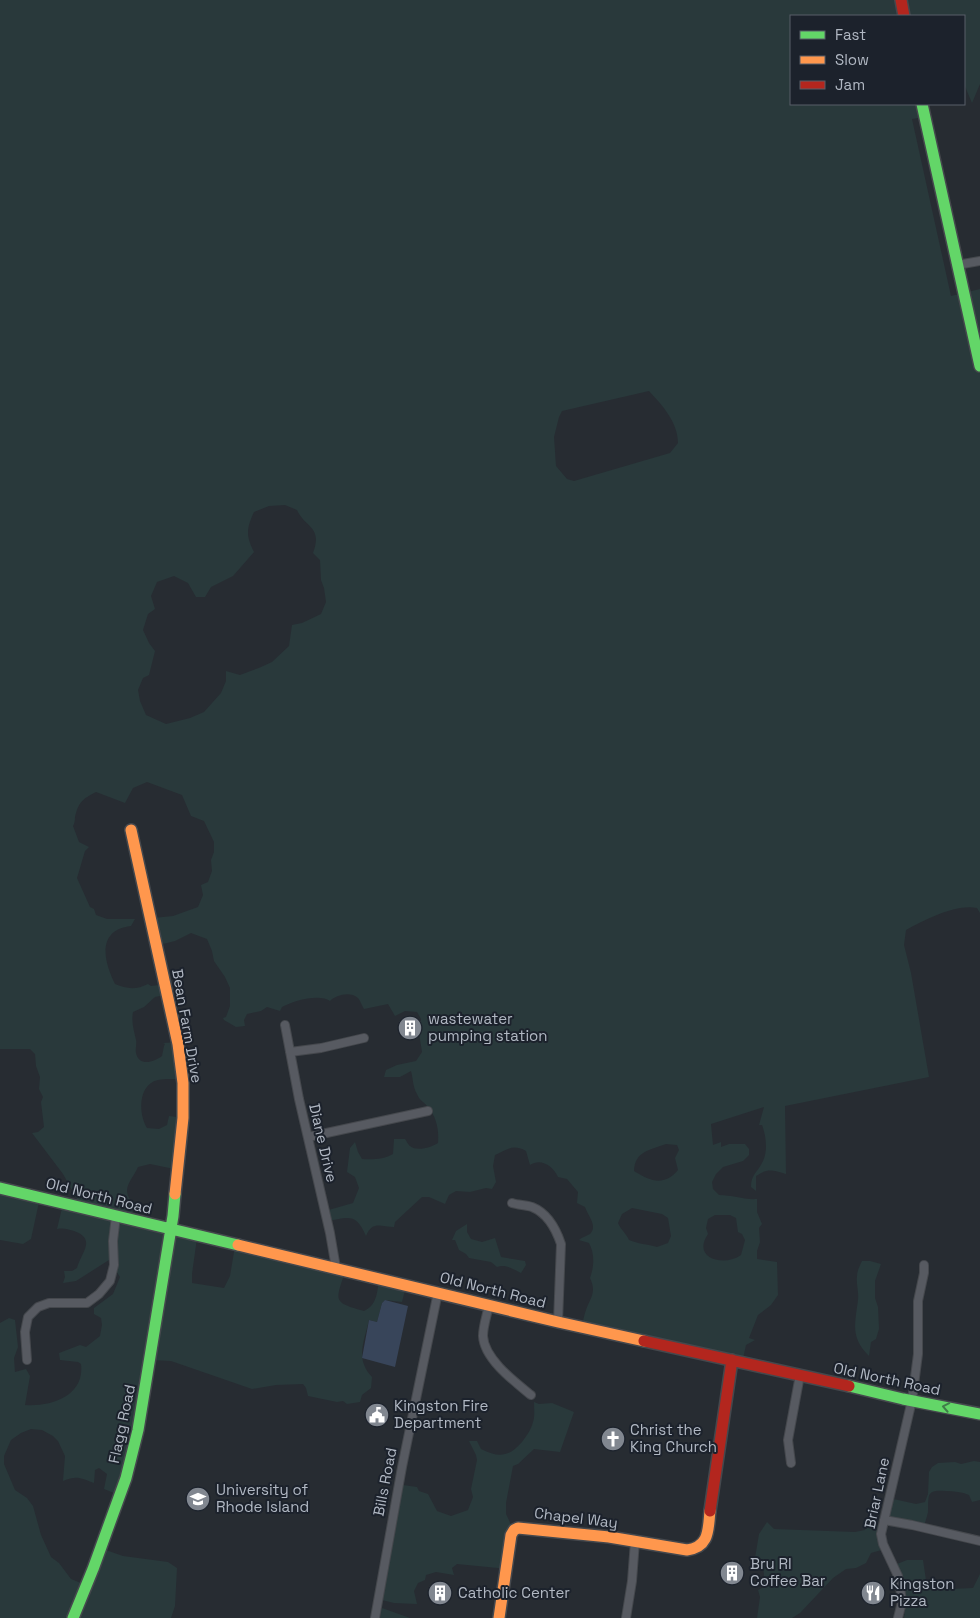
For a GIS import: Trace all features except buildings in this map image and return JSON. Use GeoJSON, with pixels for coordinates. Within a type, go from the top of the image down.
{"type":"FeatureCollection","features":[{"type":"Feature","properties":{"kind":"street"},"geometry":{"type":"LineString","coordinates":[[901,0],[904,15]]}},
{"type":"Feature","properties":{"kind":"street"},"geometry":{"type":"LineString","coordinates":[[922,105],[980,366]]}},
{"type":"Feature","properties":{"kind":"street"},"geometry":{"type":"LineString","coordinates":[[957,265],[980,261]]}},
{"type":"Feature","properties":{"kind":"street","name":"Bean Farm Drive"},"geometry":{"type":"LineString","coordinates":[[131,830],[182,1064],[184,1083],[180,1156],[170,1229]]}},
{"type":"Feature","properties":{"kind":"street","name":"Diane Drive"},"geometry":{"type":"LineString","coordinates":[[285,1025],[336,1268]]}},
{"type":"Feature","properties":{"kind":"street"},"geometry":{"type":"LineString","coordinates":[[290,1052],[321,1048],[364,1038]]}},
{"type":"Feature","properties":{"kind":"street"},"geometry":{"type":"LineString","coordinates":[[308,1136],[428,1111]]}},
{"type":"Feature","properties":{"kind":"street","name":"Old North Road"},"geometry":{"type":"LineString","coordinates":[[0,1188],[558,1322],[980,1414]]}},
{"type":"Feature","properties":{"kind":"street"},"geometry":{"type":"LineString","coordinates":[[512,1204],[532,1207],[542,1213],[548,1218],[557,1232],[561,1244],[558,1322]]}},
{"type":"Feature","properties":{"kind":"street"},"geometry":{"type":"LineString","coordinates":[[27,1360],[25,1332],[28,1317],[38,1307],[49,1303],[87,1303],[99,1294],[110,1281],[114,1265],[113,1241],[116,1216]]}},
{"type":"Feature","properties":{"kind":"street","name":"Flagg Road"},"geometry":{"type":"LineString","coordinates":[[73,1618],[106,1536],[126,1478],[142,1405],[170,1229]]}},
{"type":"Feature","properties":{"kind":"street","name":"Briar Lane"},"geometry":{"type":"LineString","coordinates":[[898,1618],[902,1602],[898,1576],[890,1562],[881,1534],[912,1400],[918,1343],[918,1301],[924,1265]]}},
{"type":"Feature","properties":{"kind":"street","name":"Bills Road"},"geometry":{"type":"LineString","coordinates":[[375,1618],[402,1467],[438,1292]]}},
{"type":"Feature","properties":{"kind":"street"},"geometry":{"type":"LineString","coordinates":[[489,1305],[483,1336],[486,1349],[513,1381],[531,1395]]}},
{"type":"Feature","properties":{"kind":"street"},"geometry":{"type":"LineString","coordinates":[[626,1618],[632,1581],[635,1541],[687,1550],[696,1549],[704,1543],[732,1360]]}},
{"type":"Feature","properties":{"kind":"street"},"geometry":{"type":"LineString","coordinates":[[791,1462],[788,1440],[800,1375]]}},
{"type":"Feature","properties":{"kind":"street"},"geometry":{"type":"LineString","coordinates":[[884,1520],[980,1541]]}},
{"type":"Feature","properties":{"kind":"street","name":"Chapel Way"},"geometry":{"type":"LineString","coordinates":[[499,1618],[511,1535],[514,1530],[523,1527],[635,1541]]}},
{"type":"Feature","properties":{"kind":"shaded area"},"geometry":{"type":"Polygon","coordinates":[[[0,0],[980,0],[980,84],[972,103],[965,86],[965,15],[790,15],[790,105],[927,105],[930,116],[912,119],[951,296],[980,289],[980,913],[977,908],[959,908],[940,914],[906,930],[904,945],[911,973],[929,1077],[785,1106],[786,1174],[770,1170],[760,1173],[756,1176],[756,1191],[751,1187],[752,1179],[766,1153],[765,1133],[762,1125],[759,1125],[764,1107],[711,1124],[713,1145],[721,1142],[721,1147],[729,1144],[745,1144],[749,1149],[749,1155],[743,1161],[723,1167],[716,1174],[712,1182],[713,1189],[719,1195],[757,1199],[757,1212],[762,1224],[759,1228],[760,1242],[757,1259],[777,1262],[778,1295],[771,1305],[758,1315],[749,1338],[755,1340],[746,1345],[742,1363],[582,1327],[593,1292],[590,1278],[593,1260],[589,1243],[579,1240],[590,1234],[593,1228],[592,1221],[585,1207],[577,1203],[578,1192],[567,1179],[558,1177],[546,1164],[538,1162],[530,1165],[526,1151],[521,1149],[510,1148],[495,1155],[493,1166],[496,1182],[492,1189],[486,1188],[470,1192],[456,1191],[449,1195],[445,1204],[429,1197],[422,1197],[395,1222],[394,1227],[374,1226],[368,1231],[366,1236],[359,1223],[351,1218],[327,1221],[325,1211],[353,1203],[359,1188],[355,1177],[347,1172],[350,1148],[355,1142],[362,1159],[390,1156],[393,1154],[394,1139],[405,1139],[410,1146],[416,1149],[438,1143],[438,1128],[435,1119],[418,1096],[411,1071],[400,1077],[384,1077],[386,1070],[397,1065],[416,1061],[422,1052],[419,1033],[421,1019],[417,1012],[405,1011],[395,1016],[388,1004],[364,1009],[358,998],[347,994],[330,1001],[320,998],[299,1000],[282,1007],[280,1011],[267,1007],[261,1011],[247,1014],[244,1020],[245,1026],[236,1027],[224,1020],[223,1018],[226,1017],[230,1006],[230,988],[214,961],[207,939],[191,933],[175,941],[159,945],[153,918],[173,916],[198,907],[203,895],[201,885],[208,882],[212,871],[211,860],[214,852],[214,842],[204,821],[191,816],[182,795],[147,782],[133,788],[125,803],[96,792],[81,802],[75,815],[73,826],[79,842],[89,847],[85,851],[77,878],[90,907],[94,909],[96,915],[107,919],[135,919],[131,926],[112,933],[108,940],[106,956],[111,975],[115,984],[128,988],[148,984],[151,986],[166,984],[169,994],[155,997],[144,1007],[133,1012],[136,1053],[143,1062],[155,1060],[162,1056],[165,1044],[163,1043],[179,1042],[183,1078],[158,1080],[151,1083],[143,1093],[141,1108],[147,1128],[159,1129],[167,1125],[169,1116],[185,1118],[179,1170],[150,1164],[138,1167],[130,1181],[127,1194],[134,1204],[131,1220],[197,1238],[192,1283],[224,1288],[230,1276],[235,1246],[345,1272],[339,1289],[339,1299],[342,1303],[364,1311],[374,1302],[379,1279],[406,1286],[402,1302],[385,1300],[382,1303],[377,1322],[369,1320],[363,1343],[362,1357],[372,1377],[371,1388],[362,1395],[360,1402],[347,1404],[343,1401],[337,1402],[308,1396],[303,1384],[276,1385],[252,1389],[171,1361],[152,1360],[119,1495],[104,1489],[107,1474],[99,1468],[95,1470],[94,1483],[79,1478],[63,1481],[65,1456],[58,1441],[42,1430],[31,1429],[11,1440],[4,1456],[4,1464],[15,1490],[27,1498],[33,1506],[41,1535],[51,1557],[59,1563],[71,1579],[88,1586],[103,1549],[123,1556],[168,1562],[177,1568],[175,1606],[171,1618],[0,1618],[0,1323],[9,1318],[15,1320],[18,1347],[14,1358],[15,1372],[26,1369],[30,1376],[25,1405],[45,1404],[55,1401],[72,1392],[78,1384],[81,1375],[81,1364],[60,1360],[59,1353],[80,1345],[86,1347],[100,1336],[101,1318],[94,1314],[94,1308],[113,1294],[120,1277],[109,1260],[76,1281],[63,1283],[64,1271],[72,1271],[77,1268],[86,1247],[86,1242],[81,1234],[66,1229],[57,1229],[62,1208],[81,1206],[63,1174],[32,1133],[38,1132],[44,1127],[41,1102],[43,1097],[39,1089],[40,1077],[36,1066],[35,1054],[30,1049],[0,1049],[0,0]],[[649,391],[562,411],[554,437],[556,466],[567,479],[574,481],[670,453],[678,443],[675,428],[664,408],[649,391]],[[285,505],[269,506],[254,512],[248,537],[254,552],[233,576],[211,587],[205,597],[196,597],[188,583],[174,576],[157,582],[151,596],[155,609],[148,614],[143,630],[155,651],[149,675],[143,678],[138,690],[146,715],[166,724],[190,718],[204,712],[221,693],[226,681],[226,671],[240,675],[272,662],[289,646],[292,625],[302,623],[321,614],[326,602],[321,580],[320,560],[313,553],[316,537],[312,528],[300,516],[297,510],[285,505]],[[666,1144],[640,1155],[635,1164],[634,1171],[657,1181],[667,1179],[673,1175],[678,1170],[675,1158],[679,1150],[677,1145],[666,1144]],[[632,1208],[622,1214],[618,1223],[629,1240],[657,1247],[668,1243],[671,1236],[668,1218],[662,1214],[632,1208]],[[715,1215],[708,1219],[706,1228],[708,1234],[704,1243],[704,1250],[707,1255],[719,1260],[727,1260],[741,1255],[745,1240],[742,1234],[738,1232],[736,1218],[730,1215],[715,1215]]]}},
{"type":"Feature","properties":{"kind":"shaded area"},"geometry":{"type":"Polygon","coordinates":[[[0,1188],[39,1202],[31,1239],[23,1244],[0,1240],[0,1188]]]}},
{"type":"Feature","properties":{"kind":"shaded area"},"geometry":{"type":"Polygon","coordinates":[[[467,1224],[467,1232],[471,1239],[482,1242],[495,1238],[501,1257],[525,1261],[526,1265],[521,1273],[506,1267],[497,1267],[491,1262],[469,1258],[459,1250],[455,1240],[452,1240],[456,1231],[467,1224]]]}},
{"type":"Feature","properties":{"kind":"shaded area"},"geometry":{"type":"Polygon","coordinates":[[[862,1261],[881,1264],[875,1281],[879,1329],[876,1339],[871,1342],[869,1356],[859,1343],[855,1330],[858,1297],[857,1274],[862,1261]]]}},
{"type":"Feature","properties":{"kind":"shaded area"},"geometry":{"type":"Polygon","coordinates":[[[534,1402],[539,1404],[552,1403],[574,1412],[560,1452],[534,1449],[518,1464],[513,1466],[506,1503],[506,1514],[517,1537],[511,1551],[508,1569],[457,1564],[452,1568],[454,1575],[436,1572],[426,1575],[425,1580],[418,1583],[414,1591],[417,1604],[394,1603],[382,1600],[403,1485],[417,1487],[419,1491],[428,1494],[437,1511],[451,1516],[468,1510],[473,1497],[471,1489],[477,1460],[469,1441],[477,1441],[481,1449],[493,1454],[503,1455],[513,1451],[522,1442],[531,1428],[534,1417],[534,1402]]]}},
{"type":"Feature","properties":{"kind":"shaded area"},"geometry":{"type":"Polygon","coordinates":[[[974,1461],[980,1462],[980,1500],[972,1502],[969,1495],[961,1492],[934,1491],[929,1498],[924,1527],[885,1521],[889,1498],[916,1504],[925,1502],[928,1494],[929,1472],[932,1467],[938,1463],[955,1462],[961,1464],[974,1461]]]}},
{"type":"Feature","properties":{"kind":"shaded area"},"geometry":{"type":"Polygon","coordinates":[[[767,1522],[774,1529],[855,1532],[865,1530],[867,1524],[881,1525],[885,1549],[871,1553],[866,1563],[856,1568],[846,1569],[833,1578],[800,1613],[792,1618],[757,1618],[760,1597],[758,1590],[762,1588],[764,1575],[763,1566],[754,1564],[759,1534],[767,1522]]]}},
{"type":"Feature","properties":{"kind":"shaded area"},"geometry":{"type":"Polygon","coordinates":[[[907,1560],[923,1560],[926,1580],[952,1589],[973,1588],[980,1574],[980,1618],[904,1618],[904,1591],[897,1564],[907,1560]]]}},
{"type":"Feature","properties":{"kind":"shaded area"},"geometry":{"type":"Polygon","coordinates":[[[382,1608],[410,1618],[380,1618],[382,1608]]]}},
{"type":"Feature","properties":{"kind":"water"},"geometry":{"type":"Polygon","coordinates":[[[385,1300],[408,1306],[395,1367],[362,1358],[369,1320],[377,1322],[382,1303],[385,1300]]]}},
{"type":"Feature","properties":{"kind":"traffic: fast"},"geometry":{"type":"LineString","coordinates":[[922,105],[980,366]]}},
{"type":"Feature","properties":{"kind":"traffic: fast"},"geometry":{"type":"LineString","coordinates":[[0,1188],[238,1245]]}},
{"type":"Feature","properties":{"kind":"traffic: fast"},"geometry":{"type":"LineString","coordinates":[[73,1618],[126,1478],[138,1430],[175,1194]]}},
{"type":"Feature","properties":{"kind":"traffic: fast"},"geometry":{"type":"LineString","coordinates":[[849,1386],[980,1414]]}},
{"type":"Feature","properties":{"kind":"traffic: slow"},"geometry":{"type":"LineString","coordinates":[[131,830],[178,1044],[183,1083],[183,1118],[175,1194]]}},
{"type":"Feature","properties":{"kind":"traffic: slow"},"geometry":{"type":"LineString","coordinates":[[238,1245],[644,1341]]}},
{"type":"Feature","properties":{"kind":"traffic: slow"},"geometry":{"type":"LineString","coordinates":[[499,1618],[511,1535],[514,1530],[518,1528],[609,1537],[687,1550],[695,1548],[704,1541],[708,1530],[710,1511]]}},
{"type":"Feature","properties":{"kind":"traffic: jam"},"geometry":{"type":"LineString","coordinates":[[901,0],[904,15]]}},
{"type":"Feature","properties":{"kind":"traffic: jam"},"geometry":{"type":"LineString","coordinates":[[644,1341],[849,1386]]}},
{"type":"Feature","properties":{"kind":"traffic: jam"},"geometry":{"type":"LineString","coordinates":[[710,1511],[732,1360]]}},
{"type":"Feature","properties":{"kind":"place","name":"wastewater pumping station"},"geometry":{"type":"Point","coordinates":[410,1028]}},
{"type":"Feature","properties":{"kind":"place","name":"Kingston Fire Department"},"geometry":{"type":"Point","coordinates":[377,1415]}},
{"type":"Feature","properties":{"kind":"place","name":"Christ the King Church"},"geometry":{"type":"Point","coordinates":[613,1439]}},
{"type":"Feature","properties":{"kind":"place","name":"University of Rhode Island"},"geometry":{"type":"Point","coordinates":[198,1499]}},
{"type":"Feature","properties":{"kind":"place","name":"Bru RI Coffee Bar"},"geometry":{"type":"Point","coordinates":[732,1573]}},
{"type":"Feature","properties":{"kind":"place","name":"Catholic Center"},"geometry":{"type":"Point","coordinates":[440,1593]}},
{"type":"Feature","properties":{"kind":"place","name":"Kingston Pizza"},"geometry":{"type":"Point","coordinates":[873,1593]}}]}
